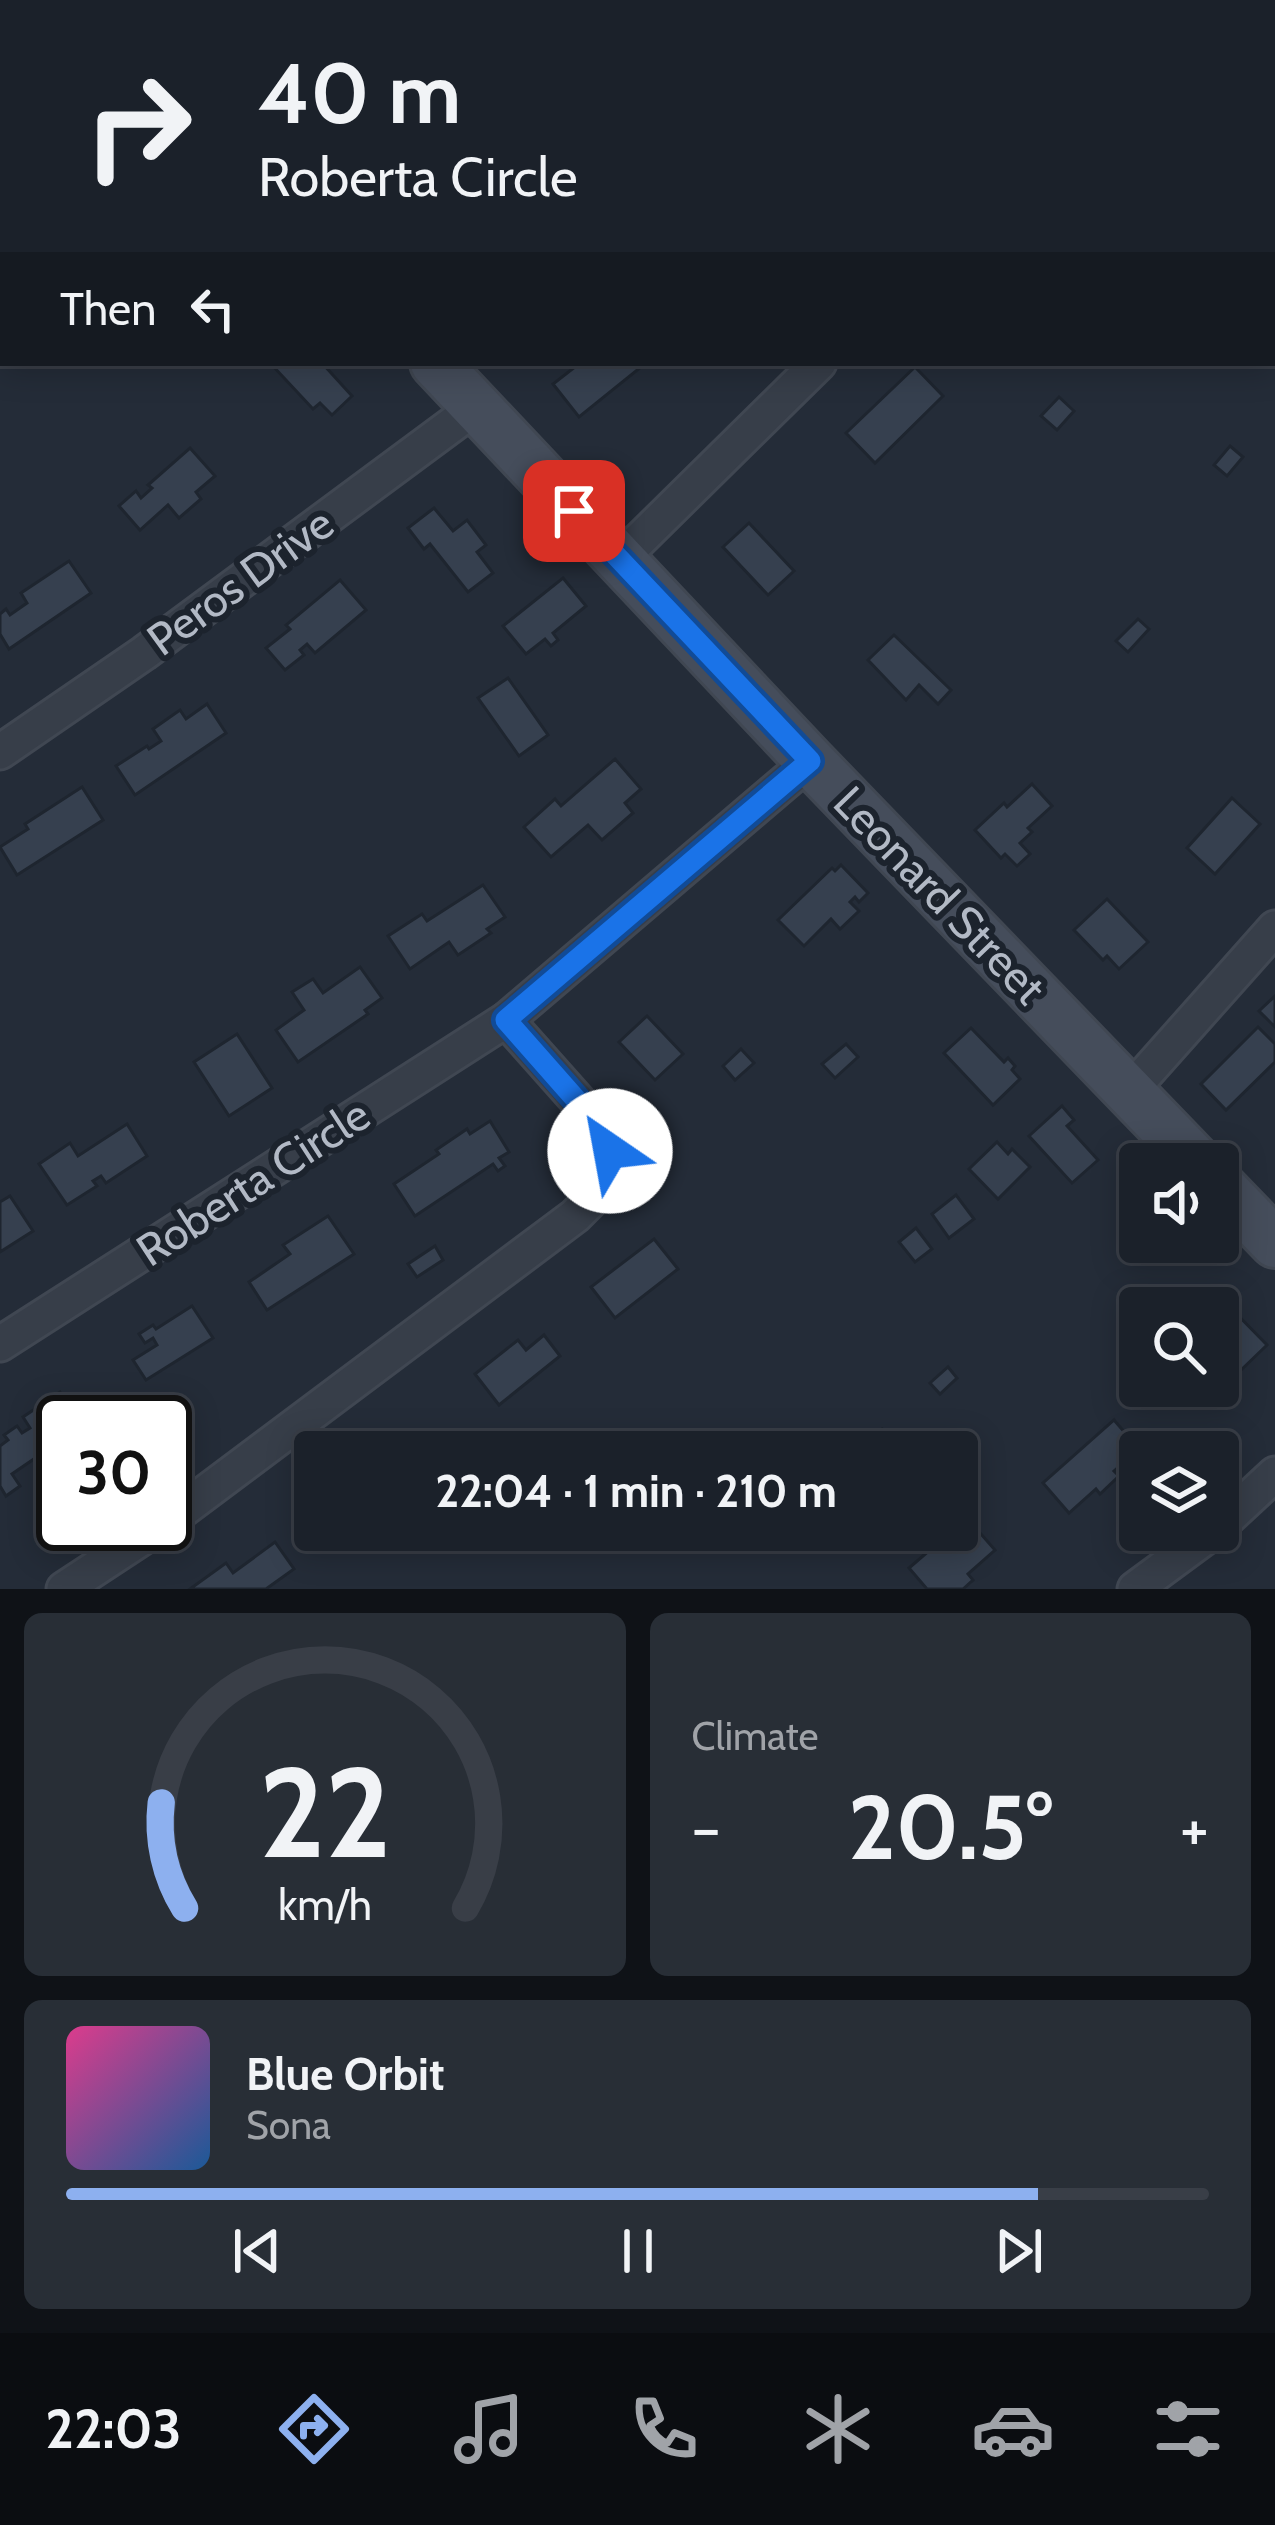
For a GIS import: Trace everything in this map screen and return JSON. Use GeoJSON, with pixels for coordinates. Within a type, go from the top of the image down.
{"type":"FeatureCollection","features":[{"type":"Feature","properties":{"kind":"street","name":"Leonard Street"},"geometry":{"type":"LineString","coordinates":[[438,366],[1179,1143]]}},
{"type":"Feature","properties":{"kind":"street"},"geometry":{"type":"LineString","coordinates":[[619,560],[816,366]]}},
{"type":"Feature","properties":{"kind":"street","name":"Peros Drive"},"geometry":{"type":"LineString","coordinates":[[0,752],[144,653],[476,407]]}},
{"type":"Feature","properties":{"kind":"street","name":"Roberta Circle"},"geometry":{"type":"LineString","coordinates":[[0,1344],[506,1020],[810,761]]}},
{"type":"Feature","properties":{"kind":"street"},"geometry":{"type":"LineString","coordinates":[[1130,1091],[1275,928]]}},
{"type":"Feature","properties":{"kind":"street"},"geometry":{"type":"LineString","coordinates":[[192,1503],[574,1216],[602,1187],[612,1163],[602,1129],[506,1020]]}},
{"type":"Feature","properties":{"kind":"street"},"geometry":{"type":"LineString","coordinates":[[1239,1206],[1275,1244]]}},
{"type":"Feature","properties":{"kind":"street"},"geometry":{"type":"LineString","coordinates":[[1239,1507],[1275,1474]]}},
{"type":"Feature","properties":{"kind":"street"},"geometry":{"type":"LineString","coordinates":[[64,1589],[122,1551]]}},
{"type":"Feature","properties":{"kind":"street"},"geometry":{"type":"LineString","coordinates":[[1135,1589],[1185,1551]]}},
{"type":"Feature","properties":{"kind":"building"},"geometry":{"type":"Polygon","coordinates":[[[273,366],[325,366],[352,396],[332,415],[320,403],[313,409],[273,366]]]}},
{"type":"Feature","properties":{"kind":"building"},"geometry":{"type":"Polygon","coordinates":[[[576,366],[642,366],[579,417],[553,384],[576,366]]]}},
{"type":"Feature","properties":{"kind":"building"},"geometry":{"type":"Polygon","coordinates":[[[915,367],[943,396],[875,463],[846,433],[915,367]]]}},
{"type":"Feature","properties":{"kind":"building"},"geometry":{"type":"Polygon","coordinates":[[[1059,397],[1074,411],[1057,430],[1041,416],[1059,397]]]}},
{"type":"Feature","properties":{"kind":"building"},"geometry":{"type":"Polygon","coordinates":[[[1230,446],[1243,457],[1227,476],[1214,465],[1230,446]]]}},
{"type":"Feature","properties":{"kind":"building"},"geometry":{"type":"Polygon","coordinates":[[[190,448],[215,476],[196,492],[201,499],[179,518],[168,505],[140,530],[119,506],[136,491],[141,498],[152,488],[148,485],[190,448]]]}},
{"type":"Feature","properties":{"kind":"building"},"geometry":{"type":"Polygon","coordinates":[[[434,508],[453,531],[467,520],[486,545],[477,552],[493,573],[468,592],[430,544],[424,549],[408,528],[434,508]]]}},
{"type":"Feature","properties":{"kind":"building"},"geometry":{"type":"Polygon","coordinates":[[[749,523],[794,571],[768,595],[723,547],[749,523]]]}},
{"type":"Feature","properties":{"kind":"building"},"geometry":{"type":"Polygon","coordinates":[[[69,561],[91,593],[9,649],[0,634],[0,614],[6,609],[10,615],[27,603],[21,593],[69,561]]]}},
{"type":"Feature","properties":{"kind":"building"},"geometry":{"type":"Polygon","coordinates":[[[563,578],[586,606],[553,633],[558,640],[551,646],[545,639],[526,654],[503,626],[563,578]]]}},
{"type":"Feature","properties":{"kind":"building"},"geometry":{"type":"Polygon","coordinates":[[[340,580],[366,610],[315,653],[307,644],[300,650],[304,655],[285,670],[266,648],[340,580]]]}},
{"type":"Feature","properties":{"kind":"building"},"geometry":{"type":"Polygon","coordinates":[[[1138,619],[1149,629],[1128,652],[1116,641],[1138,619]]]}},
{"type":"Feature","properties":{"kind":"building"},"geometry":{"type":"Polygon","coordinates":[[[894,635],[951,690],[938,704],[919,685],[906,700],[868,660],[894,635]]]}},
{"type":"Feature","properties":{"kind":"building"},"geometry":{"type":"Polygon","coordinates":[[[508,678],[548,735],[519,756],[478,698],[508,678]]]}},
{"type":"Feature","properties":{"kind":"building"},"geometry":{"type":"Polygon","coordinates":[[[207,704],[226,733],[135,795],[116,766],[161,741],[153,729],[180,710],[186,719],[207,704]]]}},
{"type":"Feature","properties":{"kind":"building"},"geometry":{"type":"Polygon","coordinates":[[[615,759],[641,789],[625,803],[633,813],[602,840],[588,825],[551,857],[524,827],[555,799],[561,806],[615,759]]]}},
{"type":"Feature","properties":{"kind":"building"},"geometry":{"type":"Polygon","coordinates":[[[1032,784],[1052,806],[1028,828],[1032,832],[1020,843],[1030,854],[1017,866],[1005,854],[1001,858],[975,830],[1032,784]]]}},
{"type":"Feature","properties":{"kind":"building"},"geometry":{"type":"Polygon","coordinates":[[[82,787],[103,820],[17,875],[0,847],[28,829],[25,824],[82,787]]]}},
{"type":"Feature","properties":{"kind":"building"},"geometry":{"type":"Polygon","coordinates":[[[1232,798],[1260,824],[1215,874],[1187,848],[1232,798]]]}},
{"type":"Feature","properties":{"kind":"building"},"geometry":{"type":"Polygon","coordinates":[[[841,865],[868,893],[859,902],[855,897],[850,902],[859,911],[840,929],[831,919],[804,946],[778,920],[832,868],[835,871],[841,865]]]}},
{"type":"Feature","properties":{"kind":"building"},"geometry":{"type":"Polygon","coordinates":[[[483,885],[505,917],[487,929],[491,933],[458,955],[449,942],[410,969],[388,936],[422,914],[427,921],[483,885]]]}},
{"type":"Feature","properties":{"kind":"building"},"geometry":{"type":"Polygon","coordinates":[[[1107,899],[1148,942],[1119,969],[1107,956],[1103,960],[1074,930],[1107,899]]]}},
{"type":"Feature","properties":{"kind":"building"},"geometry":{"type":"Polygon","coordinates":[[[360,967],[382,998],[365,1010],[368,1014],[298,1062],[276,1030],[304,1010],[292,992],[313,979],[323,993],[360,967]]]}},
{"type":"Feature","properties":{"kind":"building"},"geometry":{"type":"Polygon","coordinates":[[[1275,996],[1275,1027],[1259,1011],[1275,996]]]}},
{"type":"Feature","properties":{"kind":"building"},"geometry":{"type":"Polygon","coordinates":[[[647,1016],[683,1054],[655,1080],[619,1042],[647,1016]]]}},
{"type":"Feature","properties":{"kind":"building"},"geometry":{"type":"Polygon","coordinates":[[[1258,1027],[1275,1044],[1275,1062],[1226,1110],[1201,1084],[1258,1027]]]}},
{"type":"Feature","properties":{"kind":"building"},"geometry":{"type":"Polygon","coordinates":[[[971,1028],[1004,1062],[1008,1058],[1020,1079],[993,1105],[944,1053],[971,1028]]]}},
{"type":"Feature","properties":{"kind":"building"},"geometry":{"type":"Polygon","coordinates":[[[237,1034],[272,1088],[229,1116],[194,1062],[237,1034]]]}},
{"type":"Feature","properties":{"kind":"building"},"geometry":{"type":"Polygon","coordinates":[[[846,1044],[858,1057],[835,1078],[822,1064],[846,1044]]]}},
{"type":"Feature","properties":{"kind":"building"},"geometry":{"type":"Polygon","coordinates":[[[741,1049],[754,1063],[735,1080],[723,1066],[741,1049]]]}},
{"type":"Feature","properties":{"kind":"building"},"geometry":{"type":"Polygon","coordinates":[[[1062,1106],[1074,1120],[1067,1126],[1098,1160],[1072,1183],[1029,1136],[1062,1106]]]}},
{"type":"Feature","properties":{"kind":"building"},"geometry":{"type":"Polygon","coordinates":[[[490,1121],[509,1152],[499,1158],[505,1166],[498,1171],[493,1164],[415,1216],[394,1184],[467,1129],[470,1134],[490,1121]]]}},
{"type":"Feature","properties":{"kind":"building"},"geometry":{"type":"Polygon","coordinates":[[[127,1124],[147,1156],[106,1183],[101,1176],[93,1181],[97,1186],[67,1205],[39,1164],[70,1143],[78,1156],[127,1124]]]}},
{"type":"Feature","properties":{"kind":"building"},"geometry":{"type":"Polygon","coordinates":[[[997,1142],[1030,1167],[998,1199],[969,1169],[997,1142]]]}},
{"type":"Feature","properties":{"kind":"building"},"geometry":{"type":"Polygon","coordinates":[[[956,1195],[974,1219],[949,1238],[932,1214],[956,1195]]]}},
{"type":"Feature","properties":{"kind":"building"},"geometry":{"type":"Polygon","coordinates":[[[10,1196],[33,1231],[0,1252],[0,1202],[10,1196]]]}},
{"type":"Feature","properties":{"kind":"building"},"geometry":{"type":"Polygon","coordinates":[[[328,1216],[354,1254],[267,1310],[249,1282],[290,1254],[283,1245],[328,1216]]]}},
{"type":"Feature","properties":{"kind":"building"},"geometry":{"type":"Polygon","coordinates":[[[916,1228],[932,1249],[915,1262],[899,1242],[916,1228]]]}},
{"type":"Feature","properties":{"kind":"building"},"geometry":{"type":"Polygon","coordinates":[[[654,1239],[678,1269],[615,1318],[591,1287],[654,1239]]]}},
{"type":"Feature","properties":{"kind":"building"},"geometry":{"type":"Polygon","coordinates":[[[435,1246],[443,1260],[417,1277],[408,1264],[435,1246]]]}},
{"type":"Feature","properties":{"kind":"building"},"geometry":{"type":"Polygon","coordinates":[[[192,1306],[213,1338],[146,1380],[133,1360],[157,1345],[153,1338],[145,1343],[139,1334],[192,1306]]]}},
{"type":"Feature","properties":{"kind":"building"},"geometry":{"type":"Polygon","coordinates":[[[1239,1316],[1267,1345],[1239,1370],[1239,1316]]]}},
{"type":"Feature","properties":{"kind":"building"},"geometry":{"type":"Polygon","coordinates":[[[544,1335],[560,1356],[499,1405],[475,1374],[518,1340],[526,1350],[544,1335]]]}},
{"type":"Feature","properties":{"kind":"building"},"geometry":{"type":"Polygon","coordinates":[[[948,1367],[957,1378],[940,1394],[930,1383],[948,1367]]]}},
{"type":"Feature","properties":{"kind":"building"},"geometry":{"type":"Polygon","coordinates":[[[36,1408],[36,1458],[12,1474],[20,1486],[6,1496],[0,1486],[0,1446],[8,1440],[4,1435],[17,1426],[22,1433],[30,1428],[23,1417],[36,1408]]]}},
{"type":"Feature","properties":{"kind":"building"},"geometry":{"type":"Polygon","coordinates":[[[1114,1420],[1123,1431],[1119,1431],[1119,1467],[1114,1471],[1119,1476],[1100,1494],[1096,1489],[1069,1513],[1043,1483],[1114,1420]]]}},
{"type":"Feature","properties":{"kind":"building"},"geometry":{"type":"Polygon","coordinates":[[[978,1531],[995,1550],[968,1574],[973,1580],[963,1589],[927,1589],[909,1568],[929,1551],[978,1551],[978,1531]]]}},
{"type":"Feature","properties":{"kind":"building"},"geometry":{"type":"Polygon","coordinates":[[[275,1542],[294,1569],[266,1589],[190,1589],[226,1563],[233,1573],[275,1542]]]}},
{"type":"Feature","properties":{"kind":"route"},"geometry":{"type":"LineString","coordinates":[[574,511],[810,761],[506,1020],[602,1129],[610,1151]]}}]}
